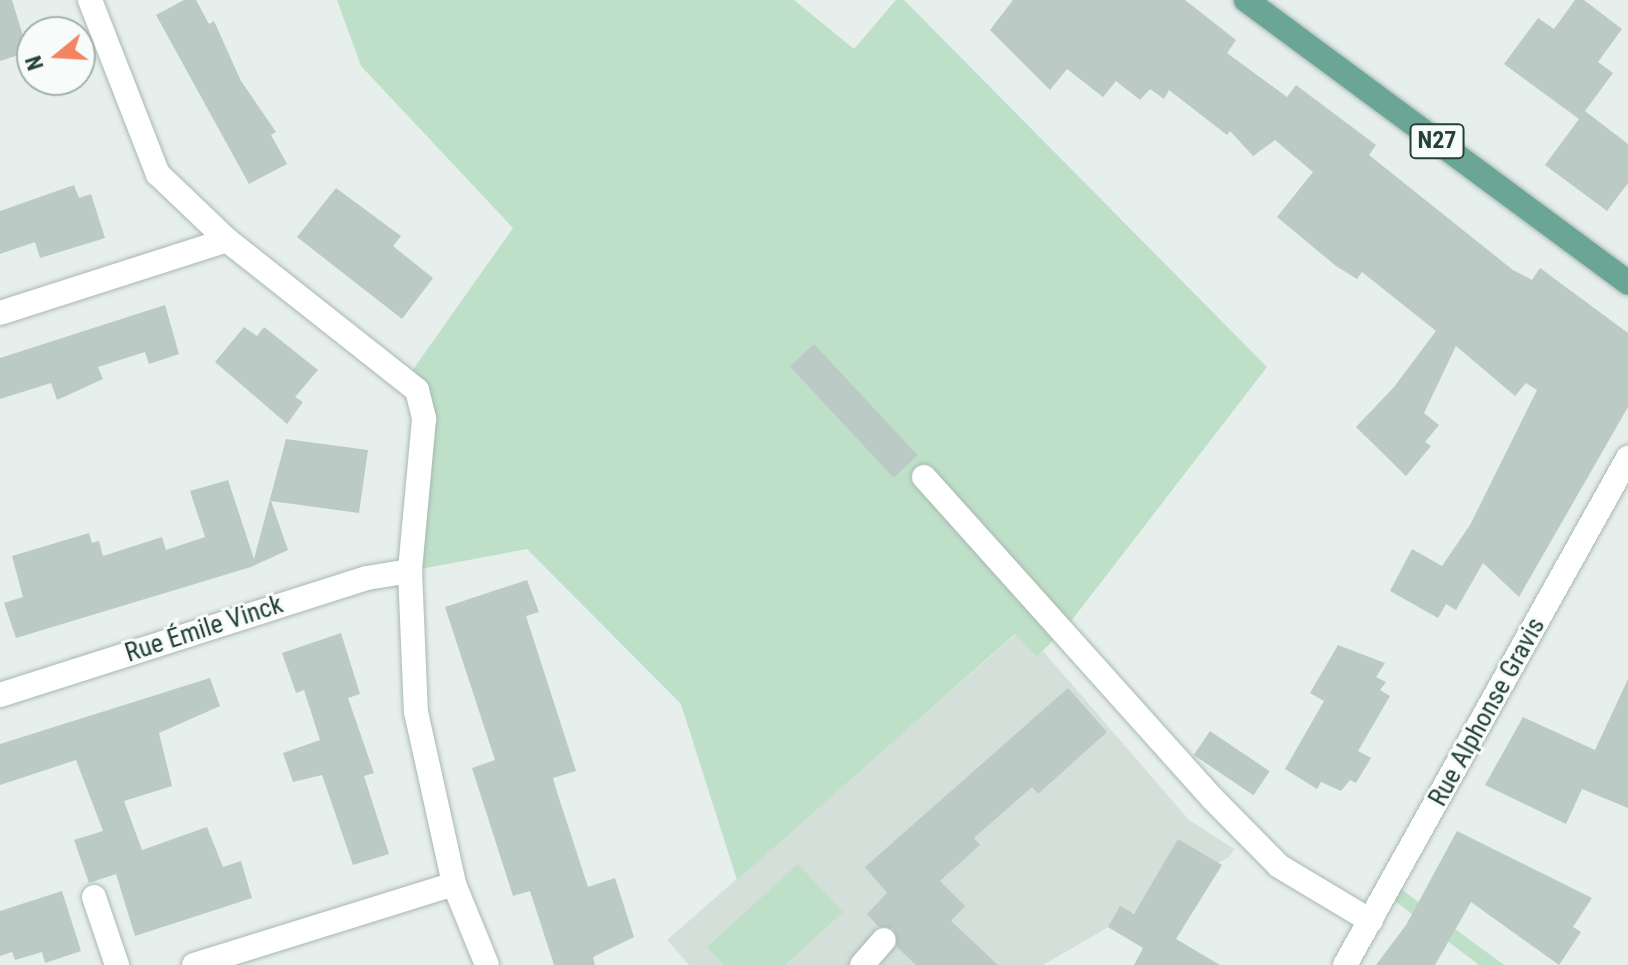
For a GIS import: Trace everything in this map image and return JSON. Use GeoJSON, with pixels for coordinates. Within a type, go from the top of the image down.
{"type":"FeatureCollection","features":[{"type":"Feature","properties":{"kind":"main road","name":"N27"},"geometry":{"type":"LineString","coordinates":[[1246,0],[1628,283]]}},
{"type":"Feature","properties":{"kind":"street"},"geometry":{"type":"LineString","coordinates":[[90,0],[148,159],[170,188],[227,240],[417,390],[424,419],[410,571],[416,712],[454,884],[487,965]]}},
{"type":"Feature","properties":{"kind":"street"},"geometry":{"type":"LineString","coordinates":[[0,313],[227,240]]}},
{"type":"Feature","properties":{"kind":"street","name":"Rue Alphonse Gravis"},"geometry":{"type":"LineString","coordinates":[[1345,965],[1628,458]]}},
{"type":"Feature","properties":{"kind":"street"},"geometry":{"type":"LineString","coordinates":[[924,477],[1279,866],[1371,921]]}},
{"type":"Feature","properties":{"kind":"street","name":"Rue Émile Vinck"},"geometry":{"type":"LineString","coordinates":[[0,695],[367,578],[410,571]]}},
{"type":"Feature","properties":{"kind":"street"},"geometry":{"type":"LineString","coordinates":[[194,965],[454,884]]}},
{"type":"Feature","properties":{"kind":"street"},"geometry":{"type":"LineString","coordinates":[[94,897],[117,965]]}},
{"type":"Feature","properties":{"kind":"street"},"geometry":{"type":"LineString","coordinates":[[862,965],[884,940]]}},
{"type":"Feature","properties":{"kind":"shaded area"},"geometry":{"type":"Polygon","coordinates":[[[1016,634],[1037,657],[1043,651],[1189,820],[1234,849],[1229,857],[1043,965],[689,965],[667,940],[1016,634]]]}},
{"type":"Feature","properties":{"kind":"green space"},"geometry":{"type":"Polygon","coordinates":[[[337,0],[794,0],[854,49],[896,0],[904,0],[1267,367],[1072,620],[1037,657],[1015,634],[737,880],[681,704],[527,549],[410,571],[424,419],[407,378],[513,228],[361,66],[337,0]]]}},
{"type":"Feature","properties":{"kind":"green space"},"geometry":{"type":"Polygon","coordinates":[[[798,864],[843,912],[785,965],[724,965],[707,947],[798,864]]]}},
{"type":"Feature","properties":{"kind":"green space"},"geometry":{"type":"Polygon","coordinates":[[[1393,883],[1504,965],[1479,965],[1387,895],[1393,883]]]}},
{"type":"Feature","properties":{"kind":"building"},"geometry":{"type":"Polygon","coordinates":[[[0,0],[12,0],[17,16],[16,56],[0,61],[0,0]]]}},
{"type":"Feature","properties":{"kind":"building"},"geometry":{"type":"Polygon","coordinates":[[[184,0],[196,0],[209,24],[214,21],[241,81],[276,132],[271,135],[287,164],[249,184],[156,15],[184,0]]]}},
{"type":"Feature","properties":{"kind":"building"},"geometry":{"type":"Polygon","coordinates":[[[1013,0],[1185,0],[1236,40],[1227,53],[1287,97],[1296,85],[1376,145],[1369,155],[1513,270],[1532,280],[1540,268],[1628,333],[1628,407],[1519,597],[1483,563],[1456,610],[1446,604],[1438,618],[1390,591],[1412,549],[1442,566],[1470,525],[1537,390],[1526,383],[1515,396],[1456,346],[1424,413],[1439,425],[1425,442],[1431,446],[1406,476],[1356,427],[1394,387],[1436,331],[1362,272],[1357,279],[1336,266],[1277,217],[1313,172],[1275,140],[1253,156],[1230,131],[1227,135],[1169,90],[1164,99],[1150,89],[1140,100],[1116,81],[1103,97],[1067,69],[1050,90],[990,30],[1013,0]]]}},
{"type":"Feature","properties":{"kind":"building"},"geometry":{"type":"Polygon","coordinates":[[[1575,0],[1584,0],[1622,29],[1598,62],[1613,73],[1585,111],[1628,144],[1628,183],[1607,211],[1545,165],[1579,119],[1504,64],[1538,18],[1554,29],[1575,0]]]}},
{"type":"Feature","properties":{"kind":"building"},"geometry":{"type":"Polygon","coordinates":[[[74,185],[79,198],[91,194],[105,238],[40,258],[35,242],[0,254],[0,211],[74,185]]]}},
{"type":"Feature","properties":{"kind":"building"},"geometry":{"type":"Polygon","coordinates":[[[336,188],[401,236],[393,246],[433,278],[402,319],[297,237],[336,188]]]}},
{"type":"Feature","properties":{"kind":"building"},"geometry":{"type":"Polygon","coordinates":[[[165,305],[179,354],[149,364],[145,352],[98,367],[103,379],[57,400],[51,383],[0,399],[0,358],[165,305]]]}},
{"type":"Feature","properties":{"kind":"building"},"geometry":{"type":"Polygon","coordinates":[[[244,327],[257,336],[264,327],[318,370],[295,397],[303,402],[287,424],[215,362],[244,327]]]}},
{"type":"Feature","properties":{"kind":"building"},"geometry":{"type":"Polygon","coordinates":[[[814,344],[918,455],[894,478],[790,367],[814,344]]]}},
{"type":"Feature","properties":{"kind":"building"},"geometry":{"type":"Polygon","coordinates":[[[286,439],[368,450],[359,513],[271,501],[288,550],[251,567],[16,638],[4,603],[23,597],[12,556],[89,533],[92,543],[99,541],[103,556],[162,537],[166,550],[205,537],[190,491],[228,480],[254,559],[286,439]]]}},
{"type":"Feature","properties":{"kind":"building"},"geometry":{"type":"Polygon","coordinates":[[[527,580],[539,612],[526,616],[576,771],[553,778],[557,792],[588,887],[615,878],[634,937],[593,957],[595,965],[554,965],[530,891],[513,896],[472,768],[495,760],[445,607],[527,580]]]}},
{"type":"Feature","properties":{"kind":"building"},"geometry":{"type":"Polygon","coordinates":[[[341,633],[360,694],[348,698],[374,773],[364,776],[389,854],[353,865],[322,775],[293,782],[283,753],[320,740],[304,690],[296,693],[282,653],[341,633]]]}},
{"type":"Feature","properties":{"kind":"building"},"geometry":{"type":"Polygon","coordinates":[[[1338,645],[1385,663],[1376,677],[1386,682],[1380,690],[1390,696],[1358,751],[1371,758],[1356,783],[1350,780],[1341,791],[1321,782],[1317,789],[1285,769],[1324,701],[1310,693],[1338,645]]]}},
{"type":"Feature","properties":{"kind":"building"},"geometry":{"type":"Polygon","coordinates":[[[210,678],[220,706],[159,733],[172,786],[124,801],[142,850],[207,827],[223,867],[241,861],[252,898],[135,936],[116,874],[89,883],[74,840],[103,831],[76,760],[0,785],[0,744],[210,678]]]}},
{"type":"Feature","properties":{"kind":"building"},"geometry":{"type":"Polygon","coordinates":[[[1628,679],[1628,808],[1582,789],[1566,824],[1485,785],[1523,717],[1595,750],[1628,679]]]}},
{"type":"Feature","properties":{"kind":"building"},"geometry":{"type":"Polygon","coordinates":[[[1068,688],[1107,732],[1038,794],[1032,787],[974,838],[980,845],[940,881],[965,906],[951,921],[998,965],[916,965],[897,947],[894,929],[878,926],[867,914],[887,893],[865,867],[1068,688]]]}},
{"type":"Feature","properties":{"kind":"building"},"geometry":{"type":"Polygon","coordinates":[[[1210,731],[1270,771],[1253,795],[1194,755],[1210,731]]]}},
{"type":"Feature","properties":{"kind":"building"},"geometry":{"type":"Polygon","coordinates":[[[1457,831],[1592,898],[1573,927],[1581,932],[1559,965],[1471,902],[1435,965],[1376,965],[1406,925],[1457,831]]]}},
{"type":"Feature","properties":{"kind":"building"},"geometry":{"type":"Polygon","coordinates":[[[1178,839],[1222,865],[1176,939],[1220,965],[1134,965],[1143,948],[1108,927],[1120,906],[1134,914],[1178,839]]]}},
{"type":"Feature","properties":{"kind":"building"},"geometry":{"type":"Polygon","coordinates":[[[62,891],[81,951],[45,963],[42,952],[15,960],[12,952],[0,956],[0,911],[62,891]]]}}]}
